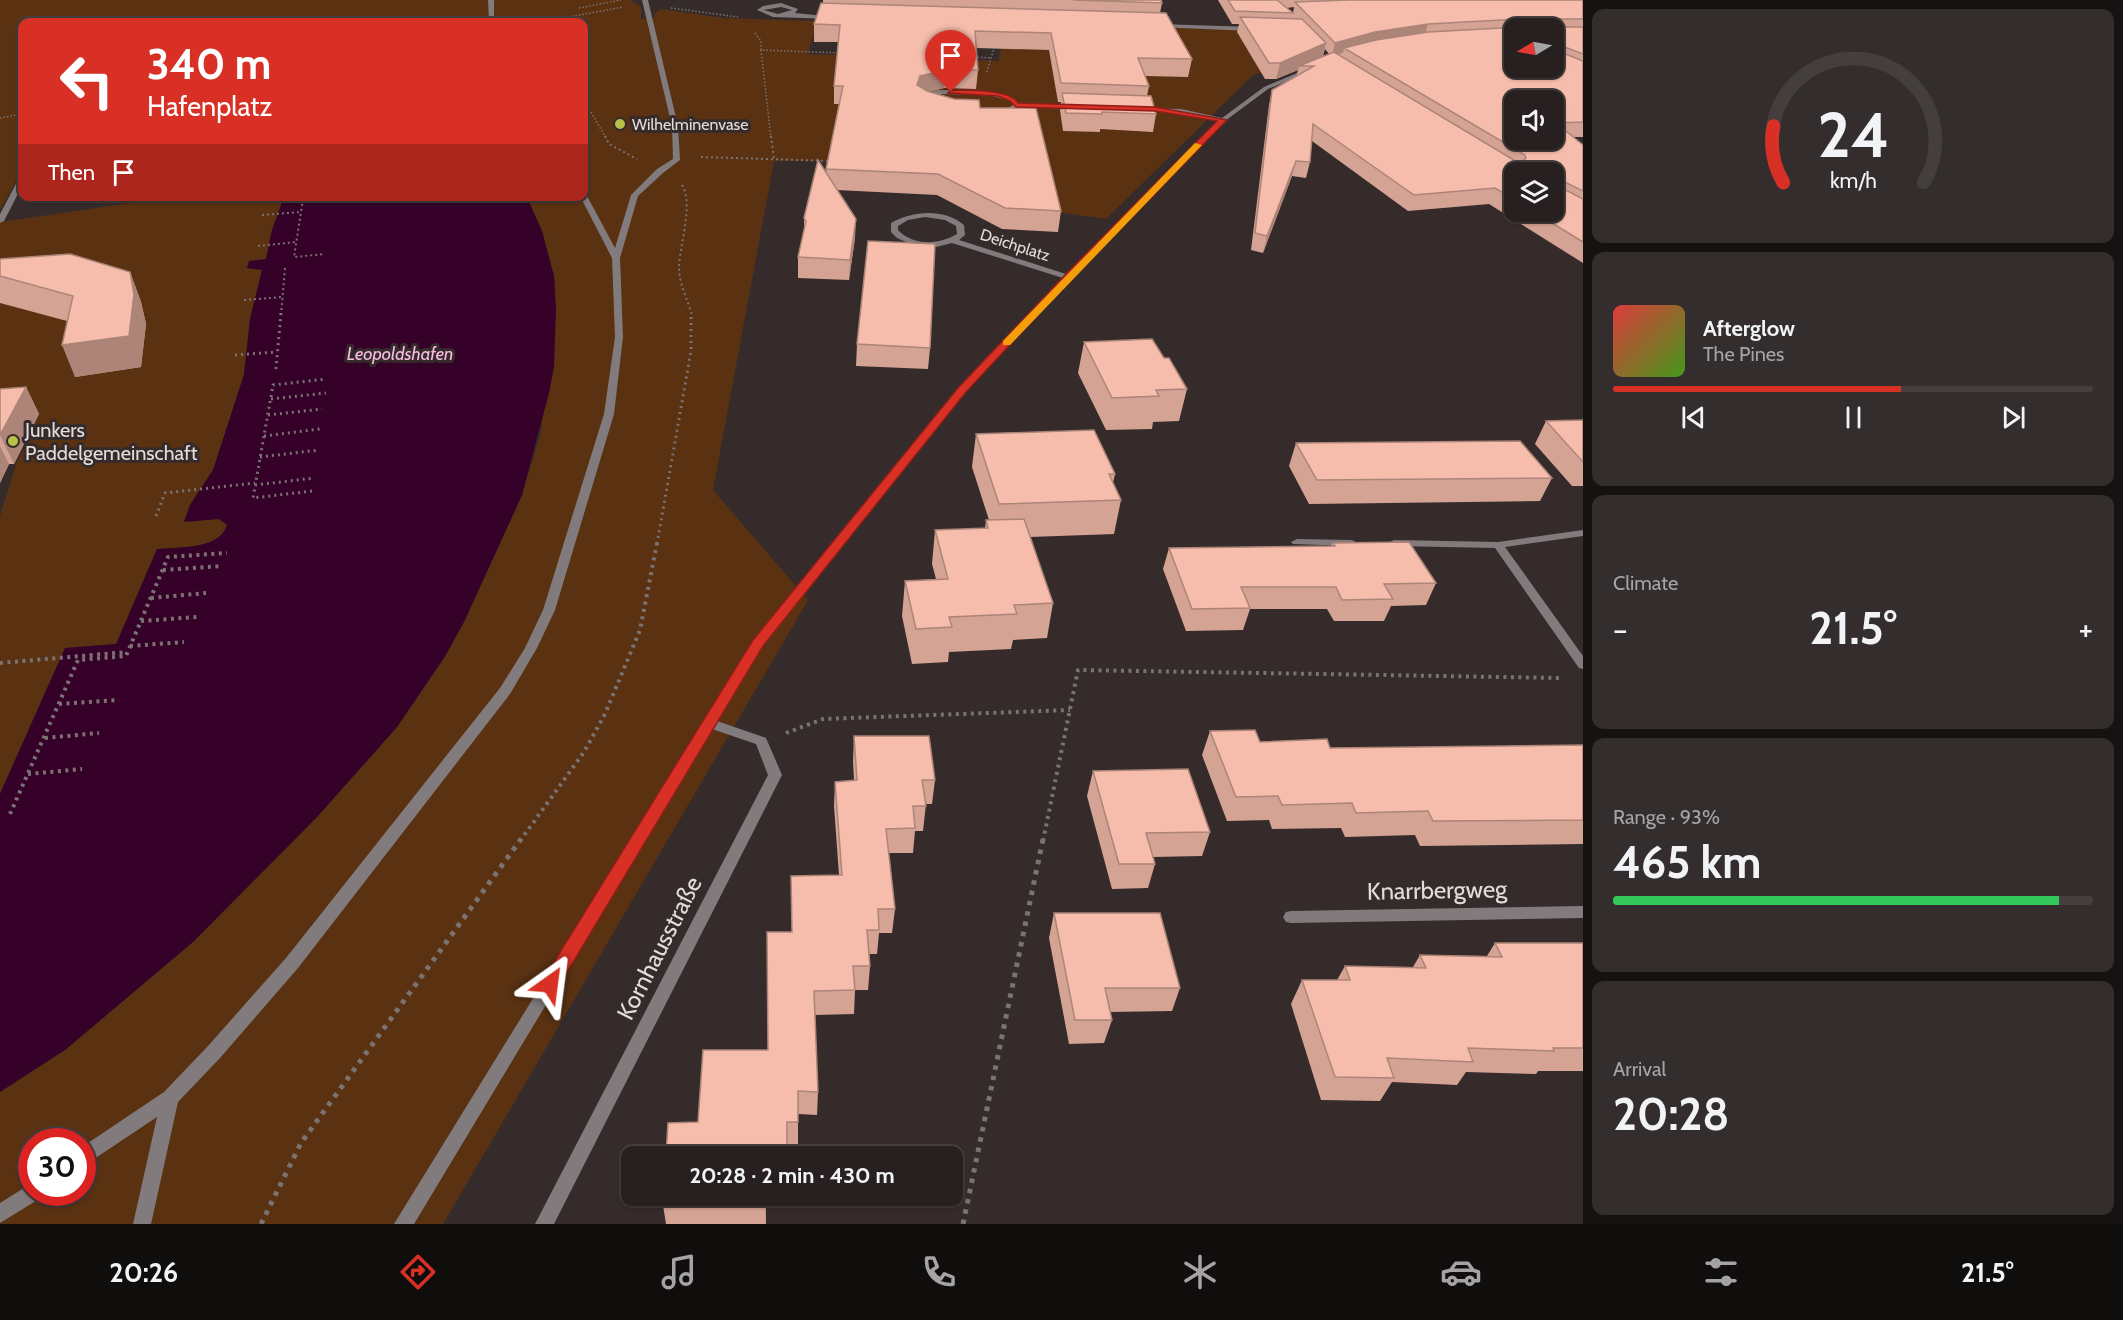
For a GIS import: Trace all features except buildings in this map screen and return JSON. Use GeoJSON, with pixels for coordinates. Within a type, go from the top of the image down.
{"type":"FeatureCollection","features":[{"type":"Feature","properties":{"kind":"street"},"geometry":{"type":"LineString","coordinates":[[491,0],[492,18]]}},
{"type":"Feature","properties":{"kind":"street"},"geometry":{"type":"LineString","coordinates":[[96,1148],[170,1098],[292,963],[505,691],[531,648],[549,610],[609,414],[619,337],[616,258],[635,195],[660,171],[677,160],[675,126],[646,1]]}},
{"type":"Feature","properties":{"kind":"street"},"geometry":{"type":"LineString","coordinates":[[788,14],[796,10],[781,5],[770,5],[760,10],[768,14],[837,17]]}},
{"type":"Feature","properties":{"kind":"street"},"geometry":{"type":"LineString","coordinates":[[1151,26],[1255,29]]}},
{"type":"Feature","properties":{"kind":"street"},"geometry":{"type":"LineString","coordinates":[[403,1224],[758,643],[962,390],[1068,277],[1223,120],[1266,88],[1320,65]]}},
{"type":"Feature","properties":{"kind":"street"},"geometry":{"type":"LineString","coordinates":[[938,92],[983,93],[1007,97],[1016,105],[1012,110],[1005,112],[969,114],[942,112],[921,103],[923,96],[938,92]]}},
{"type":"Feature","properties":{"kind":"street"},"geometry":{"type":"LineString","coordinates":[[1016,105],[1087,107]]}},
{"type":"Feature","properties":{"kind":"street"},"geometry":{"type":"LineString","coordinates":[[1132,108],[1181,111],[1223,120]]}},
{"type":"Feature","properties":{"kind":"street"},"geometry":{"type":"LineString","coordinates":[[0,221],[18,187]]}},
{"type":"Feature","properties":{"kind":"street"},"geometry":{"type":"LineString","coordinates":[[586,201],[616,258]]}},
{"type":"Feature","properties":{"kind":"street","name":"Deichplatz"},"geometry":{"type":"LineString","coordinates":[[952,240],[961,235],[962,230],[954,221],[947,218],[915,216],[894,225],[897,235],[914,242],[937,244],[952,240],[1068,277]]}},
{"type":"Feature","properties":{"kind":"street"},"geometry":{"type":"LineString","coordinates":[[1297,542],[1498,545],[1583,533]]}},
{"type":"Feature","properties":{"kind":"street"},"geometry":{"type":"LineString","coordinates":[[1498,545],[1583,665]]}},
{"type":"Feature","properties":{"kind":"street"},"geometry":{"type":"LineString","coordinates":[[709,723],[761,741]]}},
{"type":"Feature","properties":{"kind":"street","name":"Kornhausstraße"},"geometry":{"type":"LineString","coordinates":[[544,1224],[775,775],[761,741]]}},
{"type":"Feature","properties":{"kind":"street","name":"Knarrbergweg"},"geometry":{"type":"LineString","coordinates":[[1291,917],[1583,912]]}},
{"type":"Feature","properties":{"kind":"street"},"geometry":{"type":"LineString","coordinates":[[142,1224],[170,1098]]}},
{"type":"Feature","properties":{"kind":"street"},"geometry":{"type":"LineString","coordinates":[[0,1214],[18,1202]]}},
{"type":"Feature","properties":{"kind":"path"},"geometry":{"type":"LineString","coordinates":[[579,8],[621,0]]}},
{"type":"Feature","properties":{"kind":"path"},"geometry":{"type":"LineString","coordinates":[[561,18],[646,1],[698,14],[745,18]]}},
{"type":"Feature","properties":{"kind":"path"},"geometry":{"type":"LineString","coordinates":[[750,26],[761,41],[774,159]]}},
{"type":"Feature","properties":{"kind":"path"},"geometry":{"type":"LineString","coordinates":[[983,93],[982,83],[996,40]]}},
{"type":"Feature","properties":{"kind":"path"},"geometry":{"type":"LineString","coordinates":[[761,50],[842,53]]}},
{"type":"Feature","properties":{"kind":"path"},"geometry":{"type":"LineString","coordinates":[[968,57],[991,58]]}},
{"type":"Feature","properties":{"kind":"path"},"geometry":{"type":"LineString","coordinates":[[261,1224],[301,1143],[584,752],[605,714],[640,630],[659,539],[691,351],[692,316],[679,271],[685,220],[685,190],[678,179],[609,144],[588,105]]}},
{"type":"Feature","properties":{"kind":"path"},"geometry":{"type":"LineString","coordinates":[[0,118],[18,115]]}},
{"type":"Feature","properties":{"kind":"path"},"geometry":{"type":"LineString","coordinates":[[677,160],[710,156],[834,161]]}},
{"type":"Feature","properties":{"kind":"path"},"geometry":{"type":"LineString","coordinates":[[303,201],[294,257],[324,254]]}},
{"type":"Feature","properties":{"kind":"path"},"geometry":{"type":"LineString","coordinates":[[262,215],[301,212]]}},
{"type":"Feature","properties":{"kind":"path"},"geometry":{"type":"LineString","coordinates":[[258,246],[296,242]]}},
{"type":"Feature","properties":{"kind":"path"},"geometry":{"type":"LineString","coordinates":[[276,369],[285,268]]}},
{"type":"Feature","properties":{"kind":"path"},"geometry":{"type":"LineString","coordinates":[[244,300],[282,297]]}},
{"type":"Feature","properties":{"kind":"path"},"geometry":{"type":"LineString","coordinates":[[235,356],[277,352]]}},
{"type":"Feature","properties":{"kind":"path"},"geometry":{"type":"LineString","coordinates":[[312,491],[253,498],[273,385],[326,379]]}},
{"type":"Feature","properties":{"kind":"path"},"geometry":{"type":"LineString","coordinates":[[271,399],[326,393]]}},
{"type":"Feature","properties":{"kind":"path"},"geometry":{"type":"LineString","coordinates":[[268,416],[322,409]]}},
{"type":"Feature","properties":{"kind":"path"},"geometry":{"type":"LineString","coordinates":[[264,435],[320,429]]}},
{"type":"Feature","properties":{"kind":"path"},"geometry":{"type":"LineString","coordinates":[[260,457],[319,450]]}},
{"type":"Feature","properties":{"kind":"path"},"geometry":{"type":"LineString","coordinates":[[156,516],[165,493],[314,478]]}},
{"type":"Feature","properties":{"kind":"path"},"geometry":{"type":"LineString","coordinates":[[10,814],[78,660],[126,656],[168,557],[227,553]]}},
{"type":"Feature","properties":{"kind":"path"},"geometry":{"type":"LineString","coordinates":[[163,570],[222,566]]}},
{"type":"Feature","properties":{"kind":"path"},"geometry":{"type":"LineString","coordinates":[[151,598],[206,593]]}},
{"type":"Feature","properties":{"kind":"path"},"geometry":{"type":"LineString","coordinates":[[141,621],[197,616]]}},
{"type":"Feature","properties":{"kind":"path"},"geometry":{"type":"LineString","coordinates":[[130,646],[184,642]]}},
{"type":"Feature","properties":{"kind":"path"},"geometry":{"type":"LineString","coordinates":[[0,663],[127,652]]}},
{"type":"Feature","properties":{"kind":"path"},"geometry":{"type":"LineString","coordinates":[[963,1224],[1078,670],[1571,679]]}},
{"type":"Feature","properties":{"kind":"path"},"geometry":{"type":"LineString","coordinates":[[59,704],[119,700]]}},
{"type":"Feature","properties":{"kind":"path"},"geometry":{"type":"LineString","coordinates":[[761,741],[824,719],[1070,710]]}},
{"type":"Feature","properties":{"kind":"path"},"geometry":{"type":"LineString","coordinates":[[44,738],[99,733]]}},
{"type":"Feature","properties":{"kind":"path"},"geometry":{"type":"LineString","coordinates":[[28,774],[82,769]]}},
{"type":"Feature","properties":{"kind":"shaded area"},"geometry":{"type":"Polygon","coordinates":[[[0,0],[630,0],[641,6],[641,19],[654,18],[655,13],[661,9],[724,18],[817,21],[808,54],[998,61],[1008,21],[1288,28],[1313,58],[1253,75],[1106,219],[971,200],[978,161],[774,161],[713,490],[808,600],[443,1224],[0,1224],[0,1092],[65,1050],[193,942],[317,817],[397,727],[444,658],[464,622],[522,495],[541,432],[554,276],[542,231],[529,201],[588,201],[588,18],[18,18],[18,177],[0,210],[0,0]]]}},
{"type":"Feature","properties":{"kind":"shaded area"},"geometry":{"type":"Polygon","coordinates":[[[144,201],[283,201],[272,230],[266,259],[249,261],[247,268],[262,270],[250,319],[244,374],[213,470],[190,505],[184,521],[219,519],[227,525],[223,533],[207,543],[157,549],[117,644],[65,648],[0,794],[0,516],[16,464],[39,415],[0,418],[0,222],[144,201]]]}},
{"type":"Feature","properties":{"kind":"water","name":"Leopoldshafen"},"geometry":{"type":"Polygon","coordinates":[[[283,201],[529,201],[542,231],[554,276],[556,308],[554,367],[522,495],[464,622],[444,658],[397,727],[317,817],[193,942],[65,1050],[0,1092],[0,794],[65,648],[116,644],[157,549],[207,543],[223,533],[227,525],[219,519],[184,522],[190,505],[213,470],[244,375],[250,319],[262,270],[247,268],[249,261],[266,259],[272,230],[283,201]]]}},
{"type":"Feature","properties":{"kind":"slow traffic"},"geometry":{"type":"LineString","coordinates":[[1006,343],[1198,145]]}},
{"type":"Feature","properties":{"kind":"place","name":"Wilhelminenvase"},"geometry":{"type":"Point","coordinates":[620,124]}},
{"type":"Feature","properties":{"kind":"place","name":"Junkers Paddelgemeinschaft"},"geometry":{"type":"Point","coordinates":[13,441]}},
{"type":"Feature","properties":{"kind":"route"},"geometry":{"type":"LineString","coordinates":[[550,984],[758,643],[962,390],[1068,277],[1223,120],[1181,111],[1155,109],[1016,105],[1013,100],[999,94],[951,92]]}}]}
